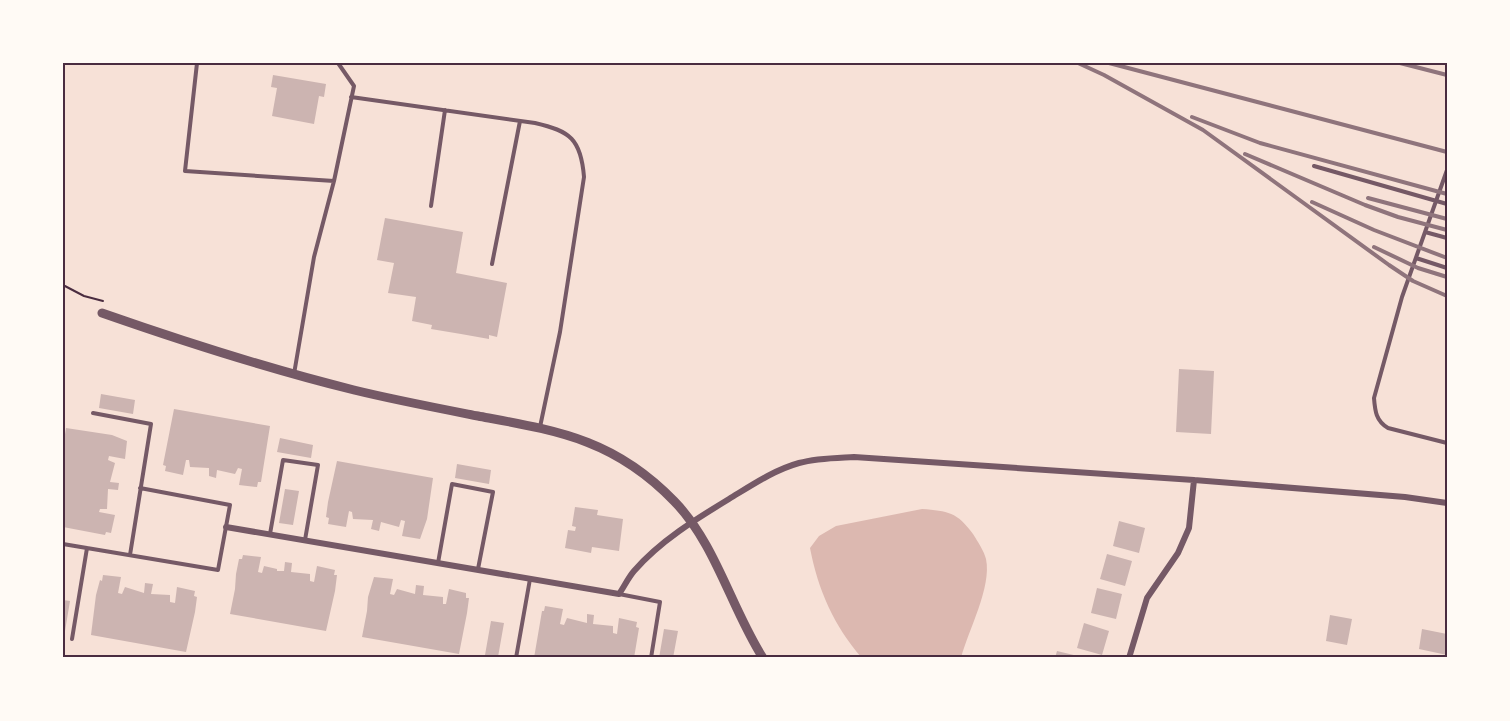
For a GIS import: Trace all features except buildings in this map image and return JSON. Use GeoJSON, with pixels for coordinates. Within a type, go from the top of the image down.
{"type":"FeatureCollection","features":[{"type":"Feature","properties":{"kind":"street"},"geometry":{"type":"LineString","coordinates":[[102,312],[223,354],[294,374],[409,403],[540,428],[585,440],[620,458],[657,485],[675,502],[691,523],[706,545],[748,634],[764,658]]}},
{"type":"Feature","properties":{"kind":"street"},"geometry":{"type":"LineString","coordinates":[[226,527],[620,594],[633,573],[649,555],[691,523],[773,473],[798,463],[825,458],[854,457],[1194,480],[1405,497],[1447,503]]}},
{"type":"Feature","properties":{"kind":"street"},"geometry":{"type":"LineString","coordinates":[[1128,658],[1147,598],[1178,553],[1189,528],[1194,480]]}},
{"type":"Feature","properties":{"kind":"lane"},"geometry":{"type":"LineString","coordinates":[[197,63],[185,171],[334,181]]}},
{"type":"Feature","properties":{"kind":"lane"},"geometry":{"type":"LineString","coordinates":[[294,374],[314,257],[334,181],[354,86],[338,63]]}},
{"type":"Feature","properties":{"kind":"lane"},"geometry":{"type":"LineString","coordinates":[[351,97],[520,120],[557,128],[573,138],[582,156],[584,177],[560,332],[540,428]]}},
{"type":"Feature","properties":{"kind":"lane"},"geometry":{"type":"LineString","coordinates":[[431,206],[445,110]]}},
{"type":"Feature","properties":{"kind":"lane"},"geometry":{"type":"LineString","coordinates":[[492,264],[520,120]]}},
{"type":"Feature","properties":{"kind":"lane"},"geometry":{"type":"LineString","coordinates":[[1314,166],[1447,204]]}},
{"type":"Feature","properties":{"kind":"lane"},"geometry":{"type":"LineString","coordinates":[[1447,170],[1401,297],[1374,398],[1375,411],[1381,424],[1388,428],[1447,443]]}},
{"type":"Feature","properties":{"kind":"lane"},"geometry":{"type":"LineString","coordinates":[[1425,232],[1447,238]]}},
{"type":"Feature","properties":{"kind":"lane"},"geometry":{"type":"LineString","coordinates":[[1416,258],[1447,268]]}},
{"type":"Feature","properties":{"kind":"lane"},"geometry":{"type":"LineString","coordinates":[[93,413],[151,424],[130,555]]}},
{"type":"Feature","properties":{"kind":"lane"},"geometry":{"type":"LineString","coordinates":[[270,534],[284,459],[318,465],[305,540]]}},
{"type":"Feature","properties":{"kind":"lane"},"geometry":{"type":"LineString","coordinates":[[438,563],[452,484],[493,492],[478,570]]}},
{"type":"Feature","properties":{"kind":"lane"},"geometry":{"type":"LineString","coordinates":[[63,544],[218,570],[230,505],[140,488]]}},
{"type":"Feature","properties":{"kind":"lane"},"geometry":{"type":"LineString","coordinates":[[72,639],[87,548]]}},
{"type":"Feature","properties":{"kind":"lane"},"geometry":{"type":"LineString","coordinates":[[516,658],[530,579]]}},
{"type":"Feature","properties":{"kind":"lane"},"geometry":{"type":"LineString","coordinates":[[620,594],[660,602],[651,658]]}},
{"type":"Feature","properties":{"kind":"path"},"geometry":{"type":"LineString","coordinates":[[63,285],[84,296],[103,301]]}},
{"type":"Feature","properties":{"kind":"shaded area"},"geometry":{"type":"Polygon","coordinates":[[[922,509],[945,512],[957,517],[973,534],[986,559],[987,570],[983,596],[961,658],[862,658],[843,633],[828,607],[810,548],[819,536],[836,526],[922,509]]]}},
{"type":"Feature","properties":{"kind":"railway"},"geometry":{"type":"LineString","coordinates":[[1078,63],[1203,130],[1389,265],[1413,281],[1447,296]]}},
{"type":"Feature","properties":{"kind":"railway"},"geometry":{"type":"LineString","coordinates":[[1109,63],[1447,152]]}},
{"type":"Feature","properties":{"kind":"railway"},"geometry":{"type":"LineString","coordinates":[[1400,63],[1447,75]]}},
{"type":"Feature","properties":{"kind":"railway"},"geometry":{"type":"LineString","coordinates":[[1192,117],[1260,143],[1447,194]]}},
{"type":"Feature","properties":{"kind":"railway"},"geometry":{"type":"LineString","coordinates":[[1245,154],[1365,205],[1398,217],[1447,230]]}},
{"type":"Feature","properties":{"kind":"railway"},"geometry":{"type":"LineString","coordinates":[[1368,198],[1447,219]]}},
{"type":"Feature","properties":{"kind":"railway"},"geometry":{"type":"LineString","coordinates":[[1312,202],[1374,230],[1447,258]]}},
{"type":"Feature","properties":{"kind":"railway"},"geometry":{"type":"LineString","coordinates":[[1374,247],[1418,268],[1447,277]]}}]}
